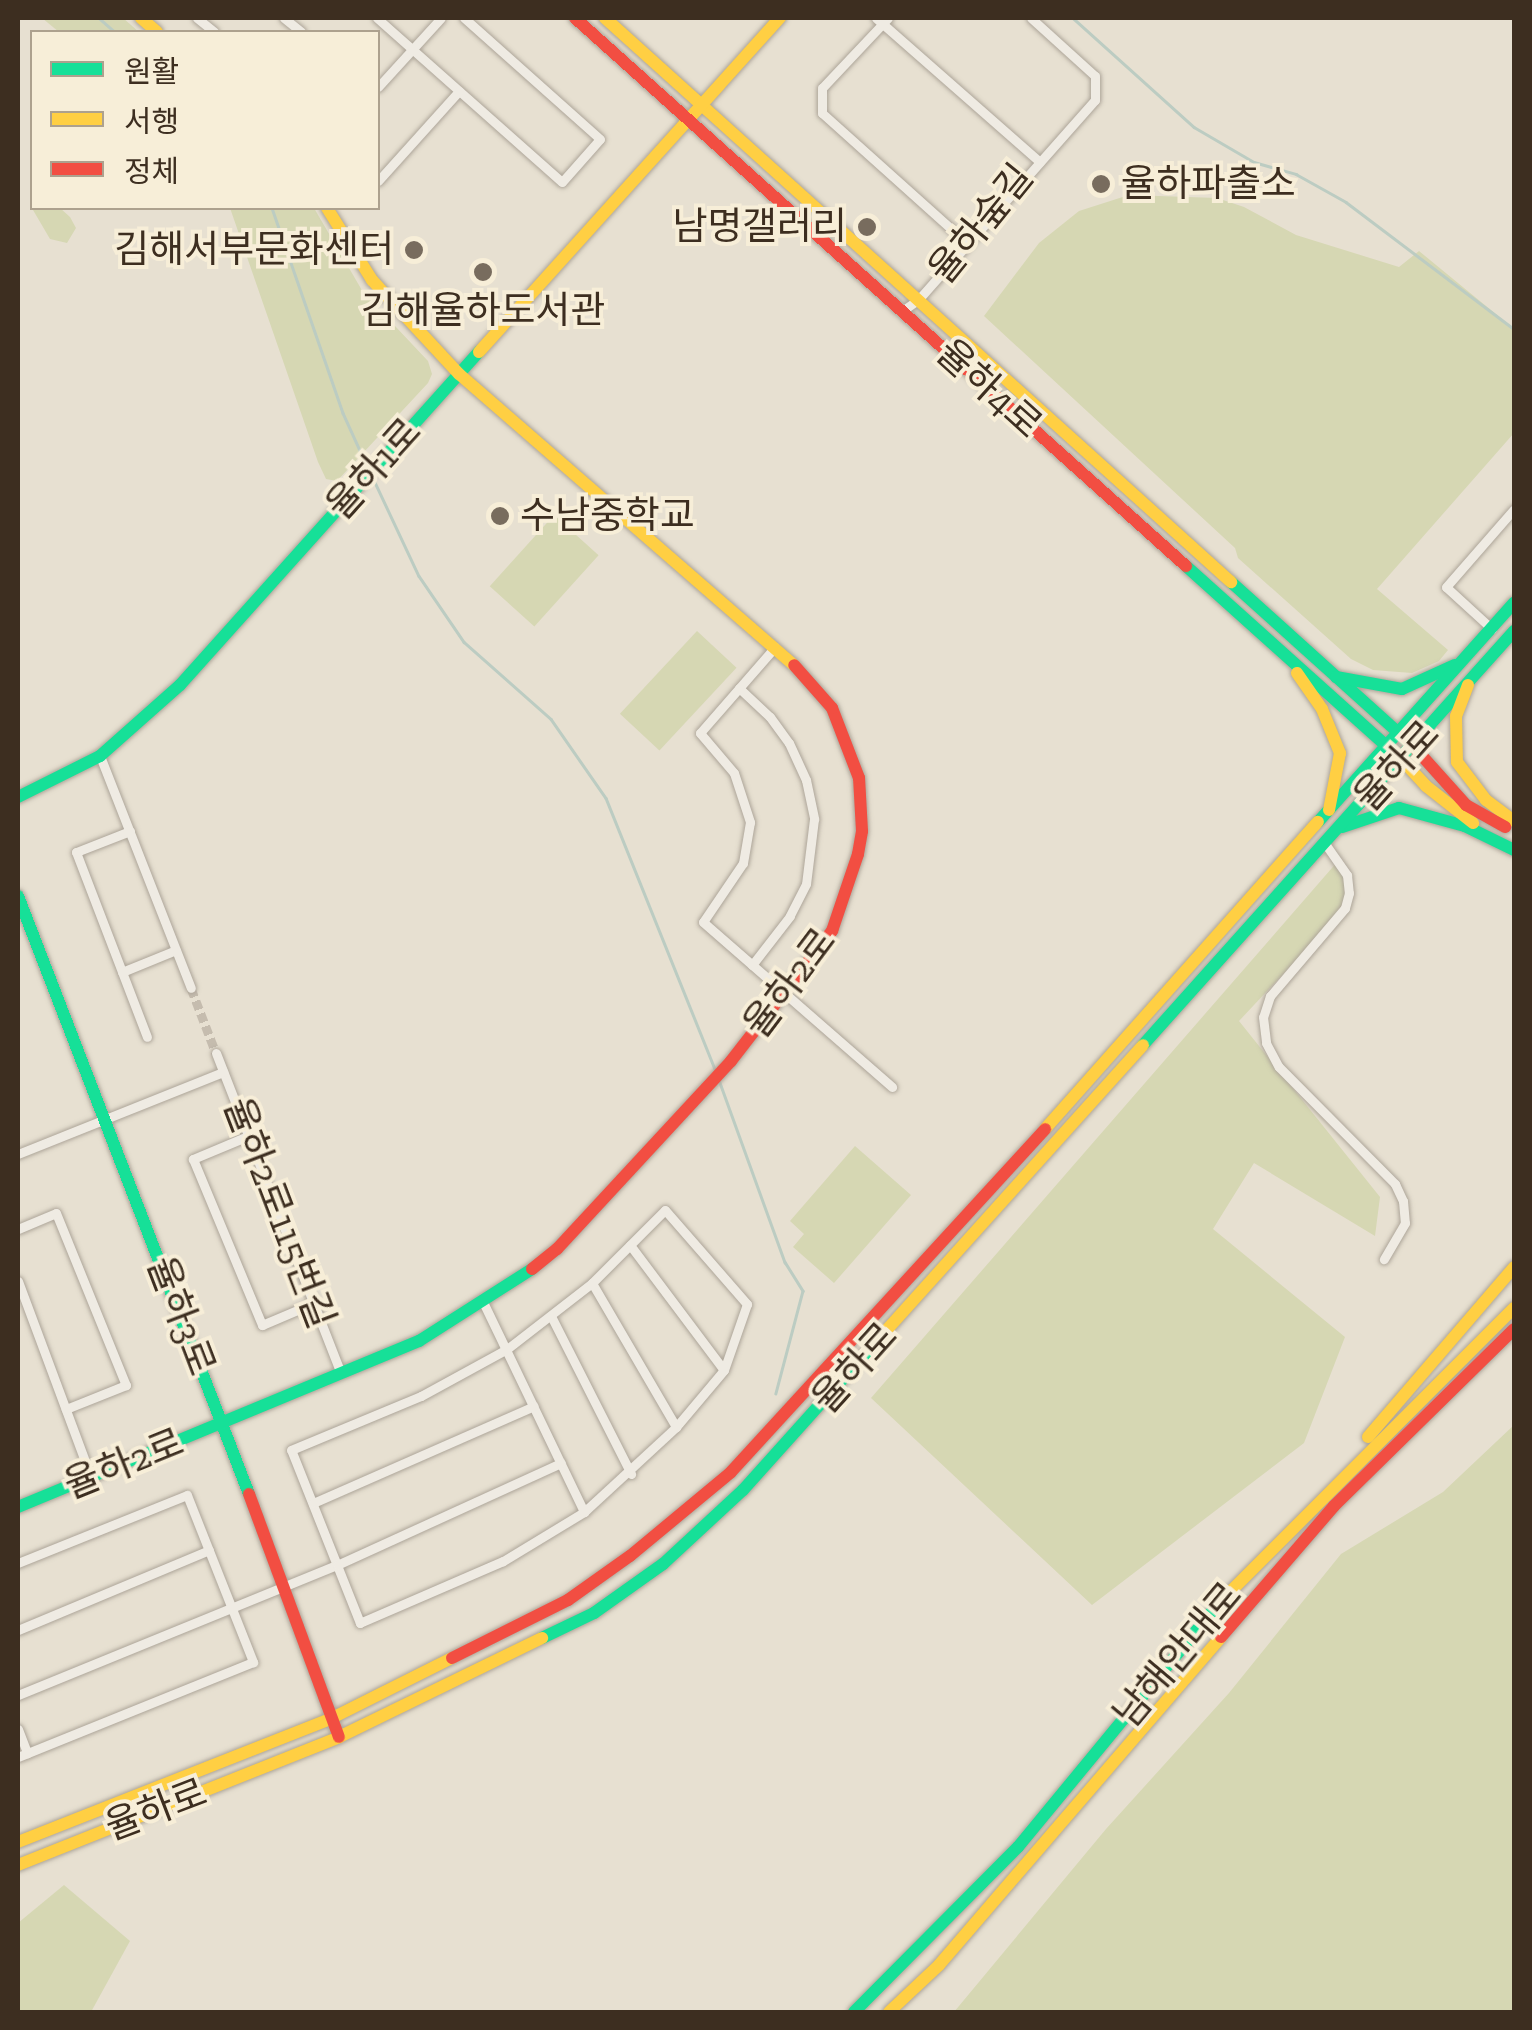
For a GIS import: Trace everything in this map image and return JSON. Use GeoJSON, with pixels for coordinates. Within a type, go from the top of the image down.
{"type":"FeatureCollection","features":[{"type":"Feature","properties":{"kind":"main road","name":"율하4로"},"geometry":{"type":"LineString","coordinates":[[575,18],[1458,812],[1514,847]]}},
{"type":"Feature","properties":{"kind":"main road","name":"율하4로"},"geometry":{"type":"LineString","coordinates":[[606,18],[1398,733],[1466,804],[1514,832]]}},
{"type":"Feature","properties":{"kind":"main road","name":"율하1로"},"geometry":{"type":"LineString","coordinates":[[18,797],[100,756],[180,685],[780,18]]}},
{"type":"Feature","properties":{"kind":"main road","name":"율하2로"},"geometry":{"type":"LineString","coordinates":[[18,1507],[419,1340],[484,1304],[557,1250],[731,1061],[832,931],[851,881],[862,813],[859,778],[832,708],[775,647],[459,374],[372,280],[328,210]]}},
{"type":"Feature","properties":{"kind":"main road","name":"율하로"},"geometry":{"type":"LineString","coordinates":[[18,1842],[332,1718],[568,1600],[731,1472],[987,1194],[1514,603]]}},
{"type":"Feature","properties":{"kind":"main road","name":"율하로"},"geometry":{"type":"LineString","coordinates":[[18,1865],[339,1738],[594,1613],[663,1564],[756,1476],[1414,748],[1514,631]]}},
{"type":"Feature","properties":{"kind":"main road"},"geometry":{"type":"LineString","coordinates":[[1284,654],[1335,734],[1340,754],[1328,811]]}},
{"type":"Feature","properties":{"kind":"main road"},"geometry":{"type":"LineString","coordinates":[[1336,677],[1402,688],[1462,662]]}},
{"type":"Feature","properties":{"kind":"main road"},"geometry":{"type":"LineString","coordinates":[[1468,685],[1456,716],[1457,762],[1486,800],[1514,822]]}},
{"type":"Feature","properties":{"kind":"main road"},"geometry":{"type":"LineString","coordinates":[[1342,827],[1400,808],[1464,826],[1499,846],[1514,847]]}},
{"type":"Feature","properties":{"kind":"main road","name":"율하3로"},"geometry":{"type":"LineString","coordinates":[[18,896],[223,1424],[339,1738]]}},
{"type":"Feature","properties":{"kind":"main road"},"geometry":{"type":"LineString","coordinates":[[1282,1536],[1514,1267]]}},
{"type":"Feature","properties":{"kind":"main road","name":"남해안대로"},"geometry":{"type":"LineString","coordinates":[[854,2012],[1018,1847],[1198,1626],[1282,1536],[1514,1308]]}},
{"type":"Feature","properties":{"kind":"main road","name":"남해안대로"},"geometry":{"type":"LineString","coordinates":[[890,2012],[939,1965],[1334,1506],[1514,1329]]}},
{"type":"Feature","properties":{"kind":"street"},"geometry":{"type":"LineString","coordinates":[[376,18],[562,182],[600,140],[464,18]]}},
{"type":"Feature","properties":{"kind":"street"},"geometry":{"type":"LineString","coordinates":[[380,85],[441,18]]}},
{"type":"Feature","properties":{"kind":"street"},"geometry":{"type":"LineString","coordinates":[[1031,18],[1095,76],[1099,86],[1096,100],[1040,162]]}},
{"type":"Feature","properties":{"kind":"street"},"geometry":{"type":"LineString","coordinates":[[882,19],[822,88],[822,113],[968,244]]}},
{"type":"Feature","properties":{"kind":"street","name":"율하숲길"},"geometry":{"type":"LineString","coordinates":[[882,19],[1040,162],[918,300],[902,311]]}},
{"type":"Feature","properties":{"kind":"street"},"geometry":{"type":"LineString","coordinates":[[380,179],[459,90]]}},
{"type":"Feature","properties":{"kind":"street"},"geometry":{"type":"LineString","coordinates":[[1492,628],[1446,587],[1514,509]]}},
{"type":"Feature","properties":{"kind":"street"},"geometry":{"type":"LineString","coordinates":[[775,647],[700,733],[726,760],[742,787],[750,822],[749,842],[734,880],[703,922],[892,1086]]}},
{"type":"Feature","properties":{"kind":"street"},"geometry":{"type":"LineString","coordinates":[[739,688],[770,717],[790,743],[806,780],[814,819],[806,884],[790,916],[752,964]]}},
{"type":"Feature","properties":{"kind":"street"},"geometry":{"type":"LineString","coordinates":[[100,756],[191,988]]}},
{"type":"Feature","properties":{"kind":"street"},"geometry":{"type":"LineString","coordinates":[[130,831],[76,852],[147,1037]]}},
{"type":"Feature","properties":{"kind":"street"},"geometry":{"type":"LineString","coordinates":[[1326,845],[1347,876],[1349,893],[1344,908],[1270,996],[1263,1018],[1266,1042],[1279,1067],[1395,1184],[1403,1200],[1405,1223],[1384,1259]]}},
{"type":"Feature","properties":{"kind":"street"},"geometry":{"type":"LineString","coordinates":[[122,972],[176,950]]}},
{"type":"Feature","properties":{"kind":"street","name":"율하2로115번길"},"geometry":{"type":"LineString","coordinates":[[216,1053],[341,1373]]}},
{"type":"Feature","properties":{"kind":"street"},"geometry":{"type":"LineString","coordinates":[[18,1154],[223,1072]]}},
{"type":"Feature","properties":{"kind":"street"},"geometry":{"type":"LineString","coordinates":[[248,1136],[193,1159],[262,1324],[314,1303]]}},
{"type":"Feature","properties":{"kind":"street"},"geometry":{"type":"LineString","coordinates":[[665,1210],[747,1304],[724,1370],[630,1474],[584,1512],[503,1561],[360,1622],[292,1450],[421,1396],[507,1349],[552,1318],[592,1283],[665,1210]]}},
{"type":"Feature","properties":{"kind":"street"},"geometry":{"type":"LineString","coordinates":[[18,1230],[56,1214],[126,1384],[66,1410]]}},
{"type":"Feature","properties":{"kind":"street"},"geometry":{"type":"LineString","coordinates":[[630,1245],[724,1370]]}},
{"type":"Feature","properties":{"kind":"street"},"geometry":{"type":"LineString","coordinates":[[18,1281],[92,1477]]}},
{"type":"Feature","properties":{"kind":"street"},"geometry":{"type":"LineString","coordinates":[[592,1283],[676,1427]]}},
{"type":"Feature","properties":{"kind":"street"},"geometry":{"type":"LineString","coordinates":[[484,1304],[584,1512]]}},
{"type":"Feature","properties":{"kind":"street"},"geometry":{"type":"LineString","coordinates":[[552,1318],[630,1474]]}},
{"type":"Feature","properties":{"kind":"street"},"geometry":{"type":"LineString","coordinates":[[313,1503],[534,1406]]}},
{"type":"Feature","properties":{"kind":"street"},"geometry":{"type":"LineString","coordinates":[[18,1695],[336,1565],[561,1463]]}},
{"type":"Feature","properties":{"kind":"street"},"geometry":{"type":"LineString","coordinates":[[18,1562],[187,1494],[253,1662],[22,1755],[18,1728]]}},
{"type":"Feature","properties":{"kind":"street"},"geometry":{"type":"LineString","coordinates":[[18,1630],[209,1550]]}},
{"type":"Feature","properties":{"kind":"green space"},"geometry":{"type":"Polygon","coordinates":[[[42,18],[123,18],[137,30],[57,30],[42,18]]]}},
{"type":"Feature","properties":{"kind":"green space"},"geometry":{"type":"Polygon","coordinates":[[[1129,195],[1217,198],[1244,207],[1296,235],[1399,267],[1419,251],[1514,329],[1514,433],[1377,589],[1448,650],[1439,661],[1412,673],[1373,670],[1351,659],[1238,558],[1235,548],[984,316],[1039,243],[1079,211],[1129,195]]]}},
{"type":"Feature","properties":{"kind":"green space"},"geometry":{"type":"Polygon","coordinates":[[[33,210],[62,210],[70,217],[76,228],[67,243],[50,239],[33,210]]]}},
{"type":"Feature","properties":{"kind":"green space"},"geometry":{"type":"Polygon","coordinates":[[[231,210],[315,210],[363,292],[428,361],[432,374],[428,383],[337,481],[326,479],[231,210]]]}},
{"type":"Feature","properties":{"kind":"green space"},"geometry":{"type":"Polygon","coordinates":[[[554,515],[599,555],[534,626],[490,586],[554,515]]]}},
{"type":"Feature","properties":{"kind":"green space"},"geometry":{"type":"Polygon","coordinates":[[[697,631],[736,668],[659,750],[620,714],[697,631]]]}},
{"type":"Feature","properties":{"kind":"green space"},"geometry":{"type":"Polygon","coordinates":[[[1338,861],[1347,875],[1345,908],[1239,1021],[1380,1197],[1375,1236],[1254,1163],[1213,1229],[1345,1337],[1304,1443],[1092,1605],[871,1398],[1338,861]]]}},
{"type":"Feature","properties":{"kind":"green space"},"geometry":{"type":"Polygon","coordinates":[[[855,1146],[911,1195],[834,1283],[793,1247],[804,1234],[790,1221],[855,1146]]]}},
{"type":"Feature","properties":{"kind":"green space"},"geometry":{"type":"Polygon","coordinates":[[[1514,1425],[1514,2012],[954,2012],[1106,1829],[1229,1693],[1341,1554],[1443,1492],[1514,1425]]]}},
{"type":"Feature","properties":{"kind":"green space"},"geometry":{"type":"Polygon","coordinates":[[[64,1885],[130,1941],[91,2012],[18,2012],[18,1923],[64,1885]]]}},
{"type":"Feature","properties":{"kind":"waterway"},"geometry":{"type":"LineString","coordinates":[[99,18],[113,30]]}},
{"type":"Feature","properties":{"kind":"waterway"},"geometry":{"type":"LineString","coordinates":[[1073,18],[1194,127],[1254,162],[1296,174],[1346,202],[1514,329]]}},
{"type":"Feature","properties":{"kind":"waterway"},"geometry":{"type":"LineString","coordinates":[[273,210],[343,413],[367,466]]}},
{"type":"Feature","properties":{"kind":"waterway"},"geometry":{"type":"LineString","coordinates":[[373,478],[419,576],[464,642],[551,719],[606,798],[716,1072]]}},
{"type":"Feature","properties":{"kind":"waterway"},"geometry":{"type":"LineString","coordinates":[[719,1080],[785,1262],[803,1291],[776,1393]]}},
{"type":"Feature","properties":{"kind":"tunnel"},"geometry":{"type":"LineString","coordinates":[[191,988],[216,1053]]}},
{"type":"Feature","properties":{"kind":"traffic: fast"},"geometry":{"type":"LineString","coordinates":[[18,797],[100,756],[180,685],[479,352]]}},
{"type":"Feature","properties":{"kind":"traffic: fast"},"geometry":{"type":"LineString","coordinates":[[1186,566],[1402,760]]}},
{"type":"Feature","properties":{"kind":"traffic: fast"},"geometry":{"type":"LineString","coordinates":[[1231,582],[1414,747]]}},
{"type":"Feature","properties":{"kind":"traffic: fast"},"geometry":{"type":"LineString","coordinates":[[1318,822],[1514,603]]}},
{"type":"Feature","properties":{"kind":"traffic: fast"},"geometry":{"type":"LineString","coordinates":[[1143,1045],[1514,631]]}},
{"type":"Feature","properties":{"kind":"traffic: fast"},"geometry":{"type":"LineString","coordinates":[[1336,677],[1402,689],[1455,665]]}},
{"type":"Feature","properties":{"kind":"traffic: fast"},"geometry":{"type":"LineString","coordinates":[[1342,827],[1399,808],[1465,826],[1514,850]]}},
{"type":"Feature","properties":{"kind":"traffic: fast"},"geometry":{"type":"LineString","coordinates":[[18,896],[249,1494]]}},
{"type":"Feature","properties":{"kind":"traffic: fast"},"geometry":{"type":"LineString","coordinates":[[18,1507],[419,1341],[532,1269]]}},
{"type":"Feature","properties":{"kind":"traffic: fast"},"geometry":{"type":"LineString","coordinates":[[542,1638],[594,1613],[663,1564],[743,1490],[874,1344]]}},
{"type":"Feature","properties":{"kind":"traffic: fast"},"geometry":{"type":"LineString","coordinates":[[854,2012],[1018,1847],[1220,1602]]}},
{"type":"Feature","properties":{"kind":"traffic: slow"},"geometry":{"type":"LineString","coordinates":[[141,18],[155,30]]}},
{"type":"Feature","properties":{"kind":"traffic: slow"},"geometry":{"type":"LineString","coordinates":[[605,18],[1231,582]]}},
{"type":"Feature","properties":{"kind":"traffic: slow"},"geometry":{"type":"LineString","coordinates":[[479,352],[780,18]]}},
{"type":"Feature","properties":{"kind":"traffic: slow"},"geometry":{"type":"LineString","coordinates":[[328,210],[372,280],[459,374],[794,665]]}},
{"type":"Feature","properties":{"kind":"traffic: slow"},"geometry":{"type":"LineString","coordinates":[[1297,673],[1322,709],[1340,753],[1329,810]]}},
{"type":"Feature","properties":{"kind":"traffic: slow"},"geometry":{"type":"LineString","coordinates":[[1468,685],[1456,716],[1457,762],[1486,800],[1514,821]]}},
{"type":"Feature","properties":{"kind":"traffic: slow"},"geometry":{"type":"LineString","coordinates":[[1402,760],[1426,786],[1473,823]]}},
{"type":"Feature","properties":{"kind":"traffic: slow"},"geometry":{"type":"LineString","coordinates":[[1045,1129],[1318,822]]}},
{"type":"Feature","properties":{"kind":"traffic: slow"},"geometry":{"type":"LineString","coordinates":[[874,1344],[1143,1045]]}},
{"type":"Feature","properties":{"kind":"traffic: slow"},"geometry":{"type":"LineString","coordinates":[[1368,1437],[1514,1267]]}},
{"type":"Feature","properties":{"kind":"traffic: slow"},"geometry":{"type":"LineString","coordinates":[[1220,1602],[1514,1308]]}},
{"type":"Feature","properties":{"kind":"traffic: slow"},"geometry":{"type":"LineString","coordinates":[[889,2012],[939,1965],[1221,1637]]}},
{"type":"Feature","properties":{"kind":"traffic: slow"},"geometry":{"type":"LineString","coordinates":[[18,1865],[339,1737],[542,1638]]}},
{"type":"Feature","properties":{"kind":"traffic: slow"},"geometry":{"type":"LineString","coordinates":[[18,1842],[332,1718],[452,1658]]}},
{"type":"Feature","properties":{"kind":"traffic: jam"},"geometry":{"type":"LineString","coordinates":[[575,18],[1186,566]]}},
{"type":"Feature","properties":{"kind":"traffic: jam"},"geometry":{"type":"LineString","coordinates":[[532,1269],[557,1249],[731,1061],[832,931],[858,854],[862,831],[859,778],[832,708],[794,665]]}},
{"type":"Feature","properties":{"kind":"traffic: jam"},"geometry":{"type":"LineString","coordinates":[[1414,747],[1466,805],[1505,827]]}},
{"type":"Feature","properties":{"kind":"traffic: jam"},"geometry":{"type":"LineString","coordinates":[[452,1658],[568,1600],[630,1556],[731,1472],[1045,1129]]}},
{"type":"Feature","properties":{"kind":"traffic: jam"},"geometry":{"type":"LineString","coordinates":[[1221,1637],[1334,1506],[1514,1329]]}},
{"type":"Feature","properties":{"kind":"traffic: jam"},"geometry":{"type":"LineString","coordinates":[[249,1494],[339,1737]]}},
{"type":"Feature","properties":{"kind":"place","name":"율하파출소"},"geometry":{"type":"Point","coordinates":[1101,184]}},
{"type":"Feature","properties":{"kind":"place","name":"남명갤러리"},"geometry":{"type":"Point","coordinates":[867,227]}},
{"type":"Feature","properties":{"kind":"place","name":"김해서부문화센터"},"geometry":{"type":"Point","coordinates":[414,250]}},
{"type":"Feature","properties":{"kind":"place","name":"김해율하도서관"},"geometry":{"type":"Point","coordinates":[483,272]}},
{"type":"Feature","properties":{"kind":"place","name":"수남중학교"},"geometry":{"type":"Point","coordinates":[500,516]}}]}
